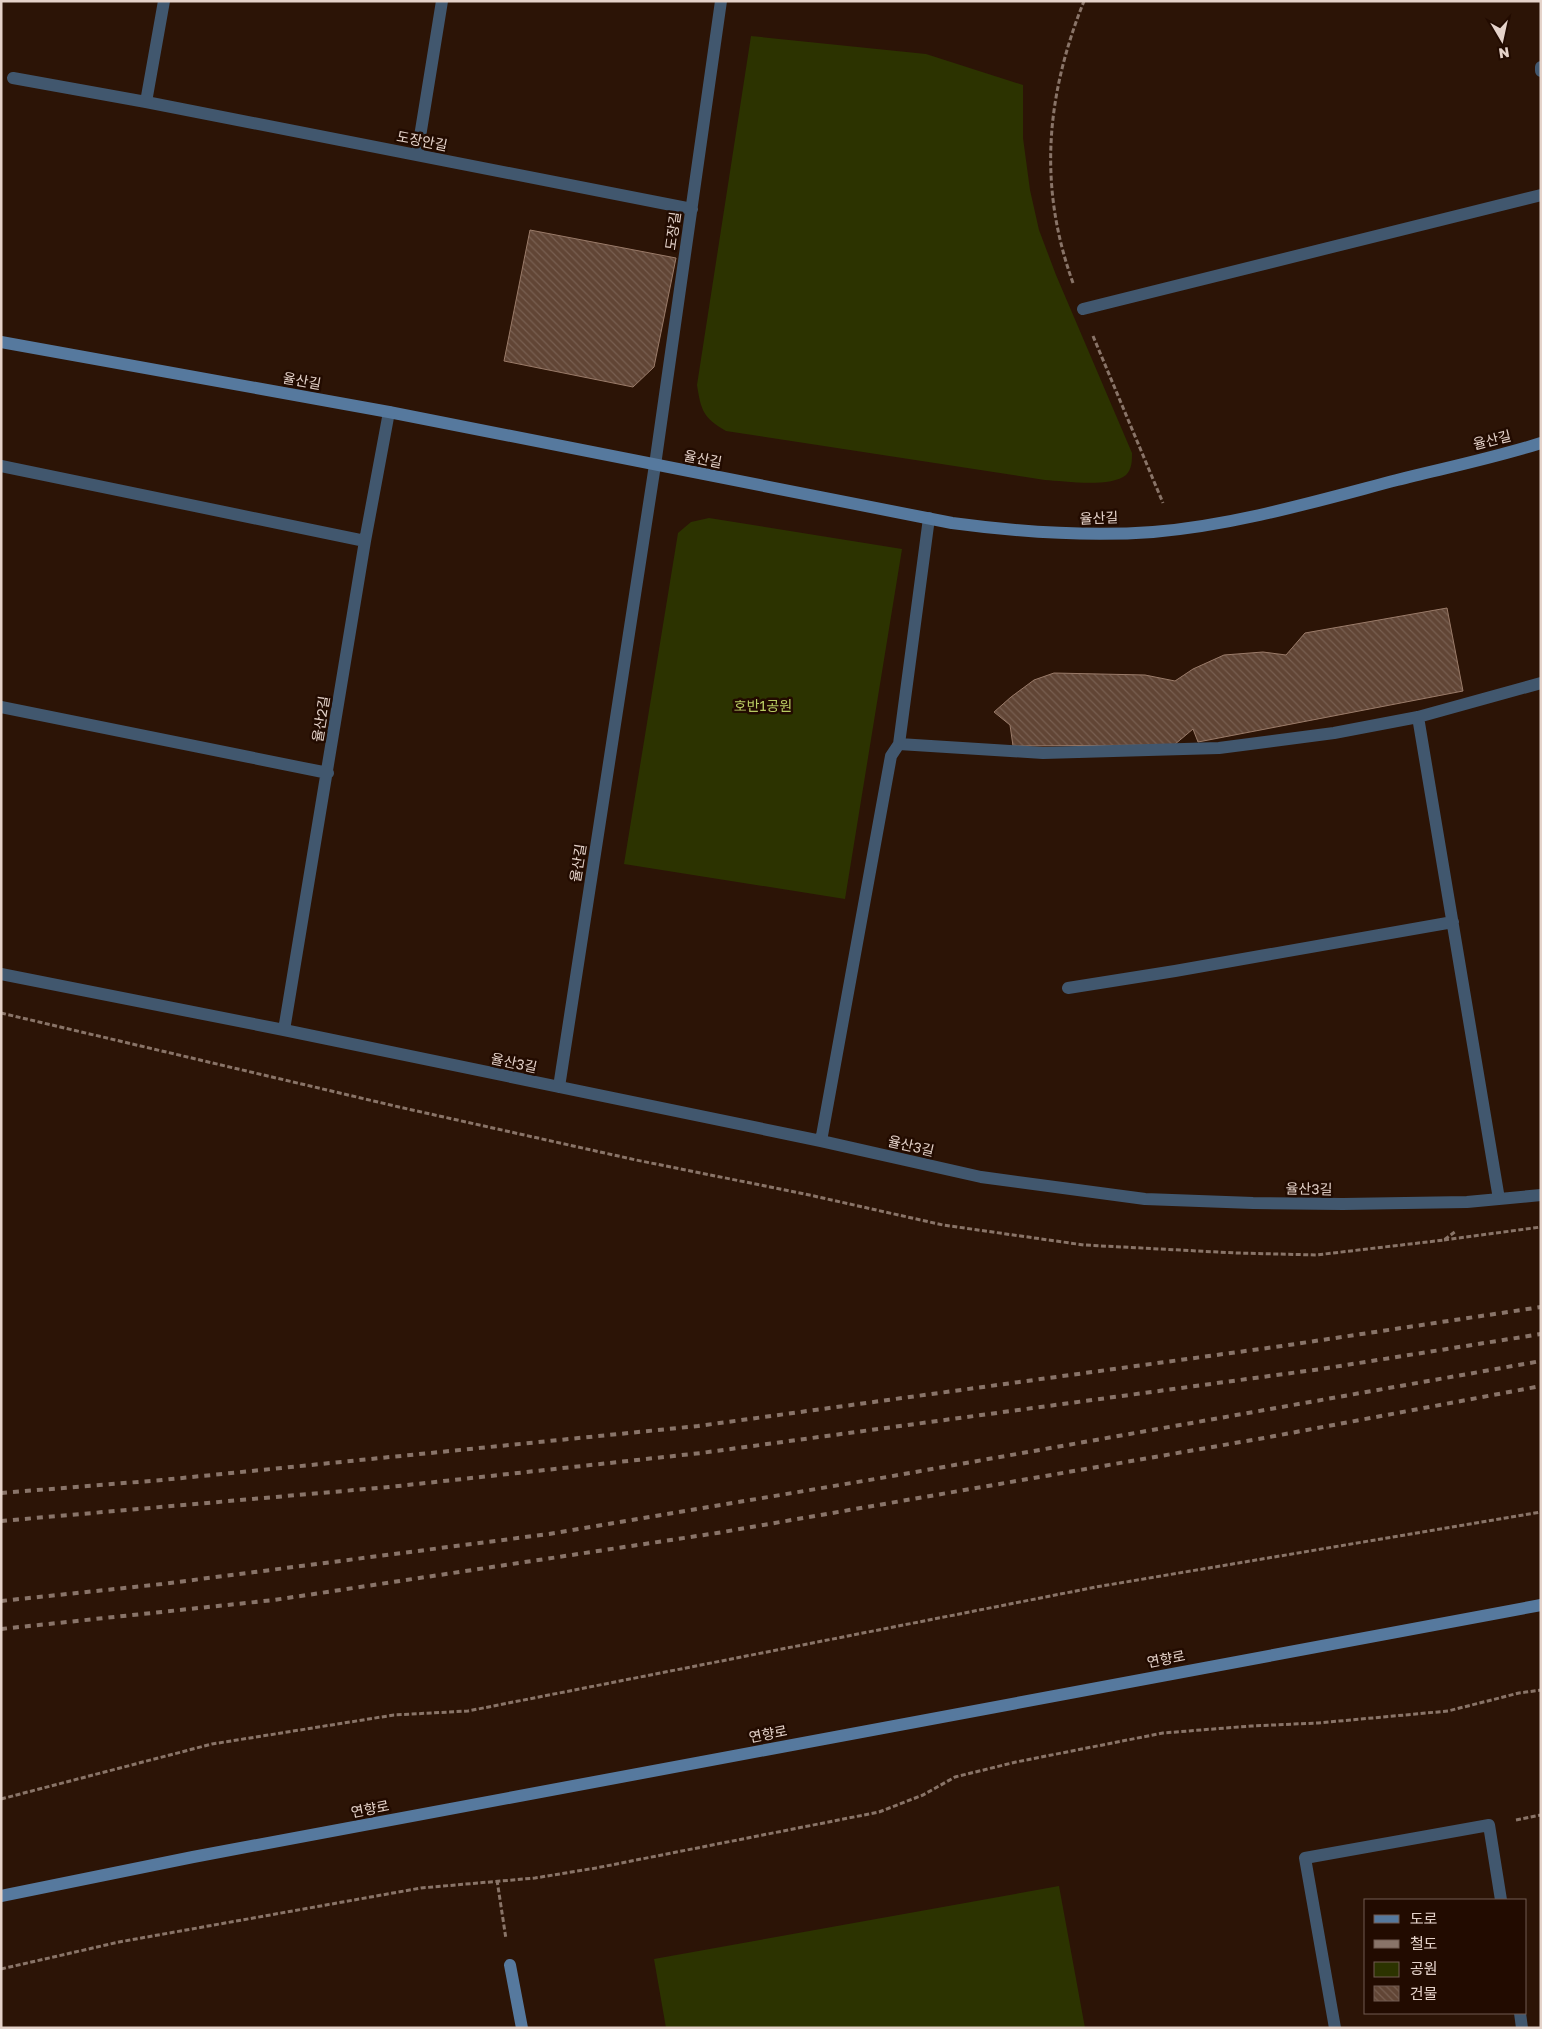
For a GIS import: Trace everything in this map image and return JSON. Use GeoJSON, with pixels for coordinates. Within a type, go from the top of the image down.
{"type":"FeatureCollection","features":[{"type":"Feature","properties":{"kind":"street"},"geometry":{"type":"LineString","coordinates":[[146,102],[164,1]]}},
{"type":"Feature","properties":{"kind":"street"},"geometry":{"type":"LineString","coordinates":[[416,155],[442,1]]}},
{"type":"Feature","properties":{"kind":"street","name":"도장길"},"geometry":{"type":"LineString","coordinates":[[655,465],[721,1]]}},
{"type":"Feature","properties":{"kind":"street"},"geometry":{"type":"LineString","coordinates":[[1541,66],[1541,71]]}},
{"type":"Feature","properties":{"kind":"street","name":"도장안길"},"geometry":{"type":"LineString","coordinates":[[13,78],[146,102],[692,210]]}},
{"type":"Feature","properties":{"kind":"street"},"geometry":{"type":"LineString","coordinates":[[1083,309],[1541,195]]}},
{"type":"Feature","properties":{"kind":"street","name":"율산길"},"geometry":{"type":"LineString","coordinates":[[1,342],[389,412],[952,524],[1017,531],[1071,534],[1174,530],[1264,514],[1541,443]]}},
{"type":"Feature","properties":{"kind":"street","name":"율산2길"},"geometry":{"type":"LineString","coordinates":[[284,1030],[389,412]]}},
{"type":"Feature","properties":{"kind":"street","name":"율산길"},"geometry":{"type":"LineString","coordinates":[[559,1087],[655,465]]}},
{"type":"Feature","properties":{"kind":"street"},"geometry":{"type":"LineString","coordinates":[[1,466],[366,541]]}},
{"type":"Feature","properties":{"kind":"street"},"geometry":{"type":"LineString","coordinates":[[821,1141],[891,756],[899,744],[929,518]]}},
{"type":"Feature","properties":{"kind":"street"},"geometry":{"type":"LineString","coordinates":[[899,744],[1043,753],[1178,751],[1219,748],[1277,741],[1418,717],[1541,683]]}},
{"type":"Feature","properties":{"kind":"street"},"geometry":{"type":"LineString","coordinates":[[1,707],[328,773]]}},
{"type":"Feature","properties":{"kind":"street"},"geometry":{"type":"LineString","coordinates":[[1418,717],[1499,1199]]}},
{"type":"Feature","properties":{"kind":"street"},"geometry":{"type":"LineString","coordinates":[[1068,988],[1194,968],[1453,922]]}},
{"type":"Feature","properties":{"kind":"street","name":"율산3길"},"geometry":{"type":"LineString","coordinates":[[1,974],[284,1030],[821,1141],[981,1177],[1145,1199],[1343,1204],[1467,1202],[1541,1195]]}},
{"type":"Feature","properties":{"kind":"street","name":"연향로"},"geometry":{"type":"LineString","coordinates":[[1,1896],[203,1855],[1541,1604]]}},
{"type":"Feature","properties":{"kind":"street"},"geometry":{"type":"LineString","coordinates":[[1335,2028],[1305,1858],[1489,1825],[1501,1899]]}},
{"type":"Feature","properties":{"kind":"street"},"geometry":{"type":"LineString","coordinates":[[510,1964],[522,2028]]}},
{"type":"Feature","properties":{"kind":"street"},"geometry":{"type":"LineString","coordinates":[[1520,2014],[1522,2028]]}},
{"type":"Feature","properties":{"kind":"path"},"geometry":{"type":"LineString","coordinates":[[1084,1],[1057,90],[1049,152],[1052,203],[1065,260],[1083,309],[1174,530]]}},
{"type":"Feature","properties":{"kind":"path"},"geometry":{"type":"LineString","coordinates":[[1,1013],[408,1109],[636,1160],[805,1194],[944,1225],[1084,1245],[1236,1253],[1316,1254],[1541,1227]]}},
{"type":"Feature","properties":{"kind":"path"},"geometry":{"type":"LineString","coordinates":[[1444,1240],[1461,1228],[1469,1215],[1467,1202]]}},
{"type":"Feature","properties":{"kind":"path"},"geometry":{"type":"LineString","coordinates":[[1,1799],[212,1744],[394,1715],[468,1711],[1096,1587],[1541,1512]]}},
{"type":"Feature","properties":{"kind":"path"},"geometry":{"type":"LineString","coordinates":[[1,1968],[120,1942],[421,1888],[535,1878],[596,1868],[879,1812],[923,1795],[955,1777],[1016,1762],[1163,1733],[1318,1723],[1448,1711],[1519,1693],[1541,1690]]}},
{"type":"Feature","properties":{"kind":"path"},"geometry":{"type":"LineString","coordinates":[[497,1880],[510,1964]]}},
{"type":"Feature","properties":{"kind":"green space"},"geometry":{"type":"Polygon","coordinates":[[[751,36],[926,54],[1023,85],[1023,138],[1030,190],[1039,230],[1056,275],[1132,453],[1131,468],[1126,475],[1119,479],[1099,483],[1045,480],[726,431],[712,422],[704,412],[697,385],[751,36]]]}},
{"type":"Feature","properties":{"kind":"green space","name":"호반1공원"},"geometry":{"type":"Polygon","coordinates":[[[709,518],[902,549],[845,899],[624,864],[678,533],[691,522],[709,518]]]}},
{"type":"Feature","properties":{"kind":"green space"},"geometry":{"type":"Polygon","coordinates":[[[1059,1886],[1085,2028],[666,2028],[654,1959],[1059,1886]]]}},
{"type":"Feature","properties":{"kind":"building"},"geometry":{"type":"Polygon","coordinates":[[[530,230],[676,258],[654,367],[633,387],[504,361],[530,230]]]}},
{"type":"Feature","properties":{"kind":"building"},"geometry":{"type":"Polygon","coordinates":[[[1447,608],[1463,691],[1198,742],[1193,729],[1174,745],[1013,746],[1010,725],[994,712],[1034,680],[1054,673],[1145,675],[1175,681],[1193,669],[1224,655],[1263,652],[1286,655],[1305,633],[1447,608]]]}},
{"type":"Feature","properties":{"kind":"railway"},"geometry":{"type":"LineString","coordinates":[[1,1493],[162,1480],[698,1426],[1282,1346],[1541,1307]]}},
{"type":"Feature","properties":{"kind":"railway"},"geometry":{"type":"LineString","coordinates":[[1,1521],[389,1487],[701,1453],[1321,1369],[1541,1334]]}},
{"type":"Feature","properties":{"kind":"railway"},"geometry":{"type":"LineString","coordinates":[[1,1601],[162,1584],[549,1534],[887,1477],[1541,1361]]}},
{"type":"Feature","properties":{"kind":"railway"},"geometry":{"type":"LineString","coordinates":[[1,1629],[274,1600],[717,1533],[1264,1438],[1541,1386]]}}]}
